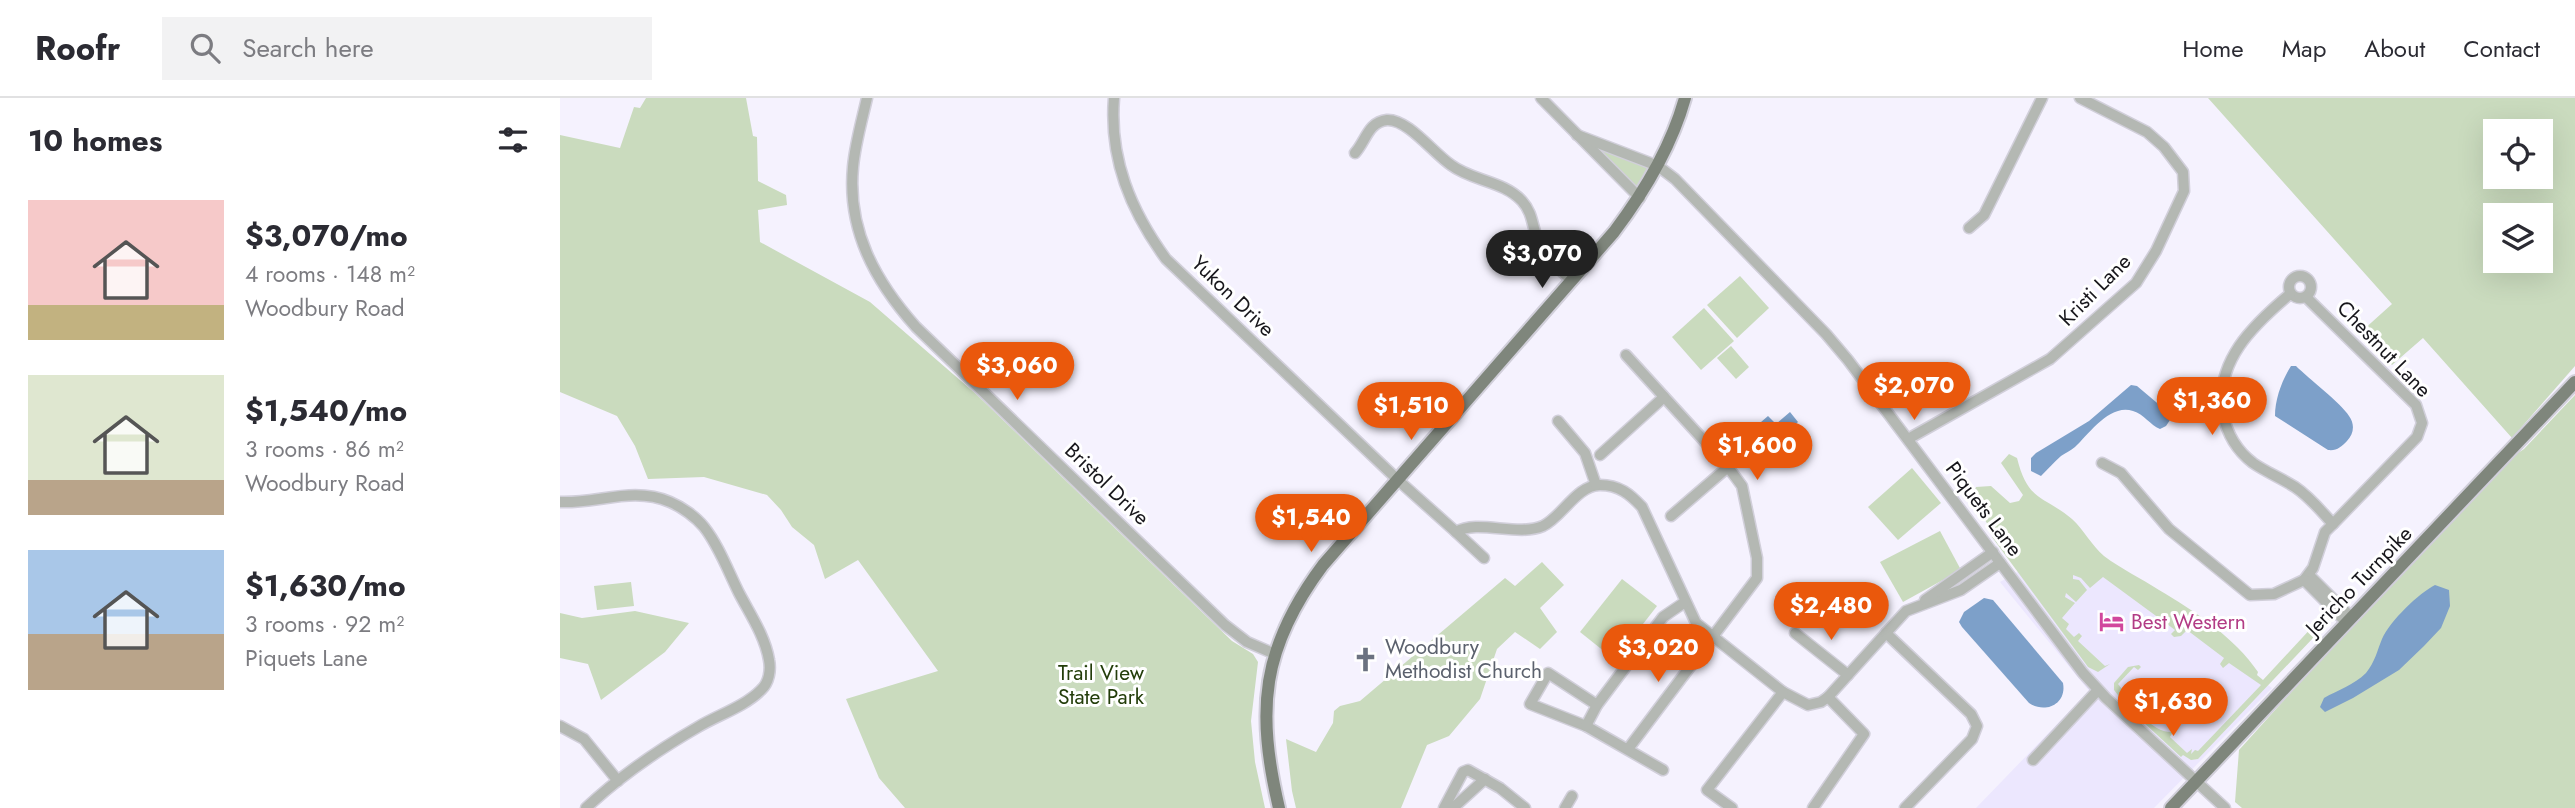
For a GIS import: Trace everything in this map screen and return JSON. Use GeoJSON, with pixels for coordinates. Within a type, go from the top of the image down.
{"type":"FeatureCollection","features":[{"type":"Feature","properties":{"kind":"main road"},"geometry":{"type":"LineString","coordinates":[[1279,808],[1266,742],[1266,704],[1275,654],[1287,623],[1306,589],[1323,565],[1572,281],[1640,198],[1658,166],[1685,98]]}},
{"type":"Feature","properties":{"kind":"main road","name":"Jericho Turnpike"},"geometry":{"type":"LineString","coordinates":[[2171,808],[2575,382]]}},
{"type":"Feature","properties":{"kind":"street","name":"Bristol Drive"},"geometry":{"type":"LineString","coordinates":[[867,98],[853,166],[853,194],[857,222],[867,256],[892,300],[916,327],[1225,625],[1247,642],[1275,654]]}},
{"type":"Feature","properties":{"kind":"street","name":"Yukon Drive"},"geometry":{"type":"LineString","coordinates":[[1114,98],[1113,127],[1123,181],[1146,231],[1166,259],[1399,481],[1484,558]]}},
{"type":"Feature","properties":{"kind":"street"},"geometry":{"type":"LineString","coordinates":[[1541,98],[1640,198]]}},
{"type":"Feature","properties":{"kind":"street"},"geometry":{"type":"LineString","coordinates":[[1969,228],[1984,215],[2042,98]]}},
{"type":"Feature","properties":{"kind":"street","name":"Kristi Lane"},"geometry":{"type":"LineString","coordinates":[[1908,439],[2050,359],[2136,283],[2156,251],[2184,191],[2183,172],[2176,161],[2147,132],[2080,98]]}},
{"type":"Feature","properties":{"kind":"street"},"geometry":{"type":"LineString","coordinates":[[1355,153],[1373,125],[1387,120],[1404,124],[1454,168],[1517,196],[1529,210],[1540,246],[1548,258],[1572,281]]}},
{"type":"Feature","properties":{"kind":"street","name":"Piquets Lane"},"geometry":{"type":"LineString","coordinates":[[1577,135],[1658,166],[1675,179],[1826,334],[2098,690],[2225,808]]}},
{"type":"Feature","properties":{"kind":"street","name":"Chestnut Lane"},"geometry":{"type":"LineString","coordinates":[[2302,276],[2310,283],[2311,291],[2306,297],[2299,299],[2290,293],[2289,282],[2294,277],[2302,276]]}},
{"type":"Feature","properties":{"kind":"street","name":"Chestnut Lane"},"geometry":{"type":"LineString","coordinates":[[2290,293],[2235,351],[2221,390],[2226,431],[2235,446],[2252,463],[2306,495],[2333,524]]}},
{"type":"Feature","properties":{"kind":"street","name":"Chestnut Lane"},"geometry":{"type":"LineString","coordinates":[[2306,297],[2416,405],[2421,416],[2417,437],[2325,532],[2307,578]]}},
{"type":"Feature","properties":{"kind":"street"},"geometry":{"type":"LineString","coordinates":[[1626,355],[1728,467],[1742,486],[1757,558],[1757,578],[1628,749]]}},
{"type":"Feature","properties":{"kind":"street"},"geometry":{"type":"LineString","coordinates":[[1600,455],[1664,397]]}},
{"type":"Feature","properties":{"kind":"street"},"geometry":{"type":"LineString","coordinates":[[1558,421],[1585,453],[1596,485]]}},
{"type":"Feature","properties":{"kind":"street"},"geometry":{"type":"LineString","coordinates":[[2102,463],[2121,473],[2169,529],[2250,595],[2274,594],[2307,578],[2349,620]]}},
{"type":"Feature","properties":{"kind":"street"},"geometry":{"type":"LineString","coordinates":[[1671,516],[1728,467]]}},
{"type":"Feature","properties":{"kind":"street"},"geometry":{"type":"LineString","coordinates":[[1456,532],[1470,528],[1537,528],[1549,522],[1578,495],[1596,485],[1615,487],[1630,494],[1642,507],[1696,623],[1783,692],[1808,705],[1828,697],[1906,611],[1961,590],[2000,562]]}},
{"type":"Feature","properties":{"kind":"street"},"geometry":{"type":"LineString","coordinates":[[560,502],[591,501],[626,494],[643,495],[669,501],[691,514],[704,527],[718,551],[765,645],[770,663],[764,688],[744,703],[678,739],[618,781],[586,808]]}},
{"type":"Feature","properties":{"kind":"street"},"geometry":{"type":"LineString","coordinates":[[1917,606],[1993,552]]}},
{"type":"Feature","properties":{"kind":"street"},"geometry":{"type":"LineString","coordinates":[[1586,726],[1597,705],[1663,617],[1685,602]]}},
{"type":"Feature","properties":{"kind":"street"},"geometry":{"type":"LineString","coordinates":[[1795,633],[1848,675]]}},
{"type":"Feature","properties":{"kind":"street"},"geometry":{"type":"LineString","coordinates":[[1886,633],[1971,714],[1977,726],[1972,739],[1905,808]]}},
{"type":"Feature","properties":{"kind":"street"},"geometry":{"type":"LineString","coordinates":[[1597,705],[1548,673],[1530,704],[1586,726],[1662,769]]}},
{"type":"Feature","properties":{"kind":"street"},"geometry":{"type":"LineString","coordinates":[[2032,760],[2098,690]]}},
{"type":"Feature","properties":{"kind":"street"},"geometry":{"type":"LineString","coordinates":[[1732,808],[1707,790],[1783,692]]}},
{"type":"Feature","properties":{"kind":"street"},"geometry":{"type":"LineString","coordinates":[[1813,808],[1864,734],[1828,697]]}},
{"type":"Feature","properties":{"kind":"street"},"geometry":{"type":"LineString","coordinates":[[560,726],[584,739],[618,781]]}},
{"type":"Feature","properties":{"kind":"street"},"geometry":{"type":"LineString","coordinates":[[1444,808],[1463,772],[1468,769],[1525,808]]}},
{"type":"Feature","properties":{"kind":"street"},"geometry":{"type":"LineString","coordinates":[[1453,808],[1485,779]]}},
{"type":"Feature","properties":{"kind":"street"},"geometry":{"type":"LineString","coordinates":[[1565,808],[1572,796]]}},
{"type":"Feature","properties":{"kind":"shaded area"},"geometry":{"type":"Polygon","coordinates":[[[2070,542],[2272,688],[2154,808],[1976,808],[2089,691],[2000,582],[2070,542]]]}},
{"type":"Feature","properties":{"kind":"green space","name":"Trail View State Park"},"geometry":{"type":"Polygon","coordinates":[[[646,98],[746,98],[753,136],[757,137],[758,181],[786,195],[787,205],[758,210],[760,242],[870,302],[976,394],[1232,641],[1253,654],[1258,662],[1251,721],[1255,762],[1265,808],[905,808],[879,778],[846,699],[938,671],[858,560],[825,579],[814,545],[792,527],[767,495],[704,477],[648,479],[635,446],[617,416],[560,392],[560,135],[620,148],[634,107],[640,108],[646,98]]]}},
{"type":"Feature","properties":{"kind":"green space"},"geometry":{"type":"Polygon","coordinates":[[[2208,98],[2575,98],[2575,366],[2512,438],[2423,338],[2392,365],[2362,331],[2392,304],[2208,98]]]}},
{"type":"Feature","properties":{"kind":"green space"},"geometry":{"type":"Polygon","coordinates":[[[1580,138],[1657,167],[1639,196],[1580,138]]]}},
{"type":"Feature","properties":{"kind":"green space"},"geometry":{"type":"Polygon","coordinates":[[[1740,276],[1769,308],[1737,338],[1707,305],[1740,276]]]}},
{"type":"Feature","properties":{"kind":"green space"},"geometry":{"type":"Polygon","coordinates":[[[1704,308],[1734,341],[1701,370],[1672,337],[1704,308]]]}},
{"type":"Feature","properties":{"kind":"green space"},"geometry":{"type":"Polygon","coordinates":[[[1731,346],[1749,367],[1736,379],[1717,358],[1731,346]]]}},
{"type":"Feature","properties":{"kind":"green space"},"geometry":{"type":"Polygon","coordinates":[[[2575,395],[2575,808],[2242,808],[2235,802],[2239,750],[2342,636],[2575,395]]]}},
{"type":"Feature","properties":{"kind":"green space"},"geometry":{"type":"Polygon","coordinates":[[[2009,454],[2017,458],[2026,483],[2032,490],[2072,519],[2104,556],[2213,626],[2238,648],[2263,680],[2327,611],[2332,618],[2198,759],[2191,760],[2183,755],[2181,757],[2129,709],[2114,690],[2114,683],[2128,667],[2139,665],[2141,667],[2138,670],[2134,667],[2118,684],[2122,689],[2121,695],[2158,729],[2173,732],[2170,737],[2187,753],[2192,749],[2191,754],[2195,750],[2198,751],[2261,685],[2229,663],[2223,668],[2220,664],[2224,658],[2187,630],[2181,636],[2174,637],[2171,634],[2175,630],[2103,577],[2090,588],[2081,578],[2073,575],[2073,579],[2079,580],[2087,590],[2076,602],[2066,593],[2065,597],[2075,603],[2062,618],[2069,624],[2066,629],[2074,637],[2079,633],[2082,636],[2078,641],[2105,666],[2110,664],[2098,672],[2088,667],[1992,537],[1993,533],[1972,499],[1976,487],[1991,486],[2010,503],[2019,501],[2023,495],[2001,463],[2009,454]]]}},
{"type":"Feature","properties":{"kind":"green space"},"geometry":{"type":"Polygon","coordinates":[[[1912,468],[1941,503],[1898,540],[1868,507],[1912,468]]]}},
{"type":"Feature","properties":{"kind":"green space"},"geometry":{"type":"Polygon","coordinates":[[[1940,531],[1961,570],[1903,602],[1880,562],[1940,531]]]}},
{"type":"Feature","properties":{"kind":"green space"},"geometry":{"type":"Polygon","coordinates":[[[1542,562],[1564,585],[1540,608],[1557,632],[1540,649],[1515,632],[1497,649],[1480,699],[1449,736],[1427,745],[1401,808],[1296,808],[1286,739],[1316,752],[1333,723],[1334,711],[1340,706],[1360,701],[1505,578],[1515,586],[1542,562]]]}},
{"type":"Feature","properties":{"kind":"green space"},"geometry":{"type":"Polygon","coordinates":[[[1622,579],[1657,606],[1615,660],[1580,632],[1622,579]]]}},
{"type":"Feature","properties":{"kind":"green space"},"geometry":{"type":"Polygon","coordinates":[[[631,582],[634,606],[597,610],[594,586],[631,582]]]}},
{"type":"Feature","properties":{"kind":"green space"},"geometry":{"type":"Polygon","coordinates":[[[635,611],[689,623],[665,652],[601,700],[588,664],[560,658],[560,613],[582,618],[635,611]]]}},
{"type":"Feature","properties":{"kind":"water"},"geometry":{"type":"Polygon","coordinates":[[[2291,366],[2296,366],[2351,419],[2351,435],[2339,448],[2328,450],[2275,416],[2280,390],[2291,366]]]}},
{"type":"Feature","properties":{"kind":"water"},"geometry":{"type":"Polygon","coordinates":[[[2131,385],[2137,386],[2169,413],[2170,420],[2166,426],[2160,429],[2133,411],[2116,411],[2101,421],[2041,476],[2031,471],[2031,458],[2036,453],[2089,421],[2131,385]]]}},
{"type":"Feature","properties":{"kind":"water"},"geometry":{"type":"Polygon","coordinates":[[[1790,412],[1798,422],[1778,441],[1761,422],[1768,416],[1776,424],[1790,412]]]}},
{"type":"Feature","properties":{"kind":"water"},"geometry":{"type":"Polygon","coordinates":[[[2435,585],[2449,590],[2450,606],[2441,628],[2399,670],[2325,712],[2320,707],[2324,698],[2366,673],[2391,624],[2413,601],[2435,585]]]}},
{"type":"Feature","properties":{"kind":"water"},"geometry":{"type":"Polygon","coordinates":[[[1984,598],[1993,600],[2063,683],[2062,697],[2054,705],[2042,707],[2029,703],[1962,627],[1959,622],[1964,612],[1984,598]]]}},
{"type":"Feature","properties":{"kind":"place","name":"Best Western"},"geometry":{"type":"Point","coordinates":[2111,622]}},
{"type":"Feature","properties":{"kind":"place","name":"Woodbury Methodist Church"},"geometry":{"type":"Point","coordinates":[1365,659]}}]}
